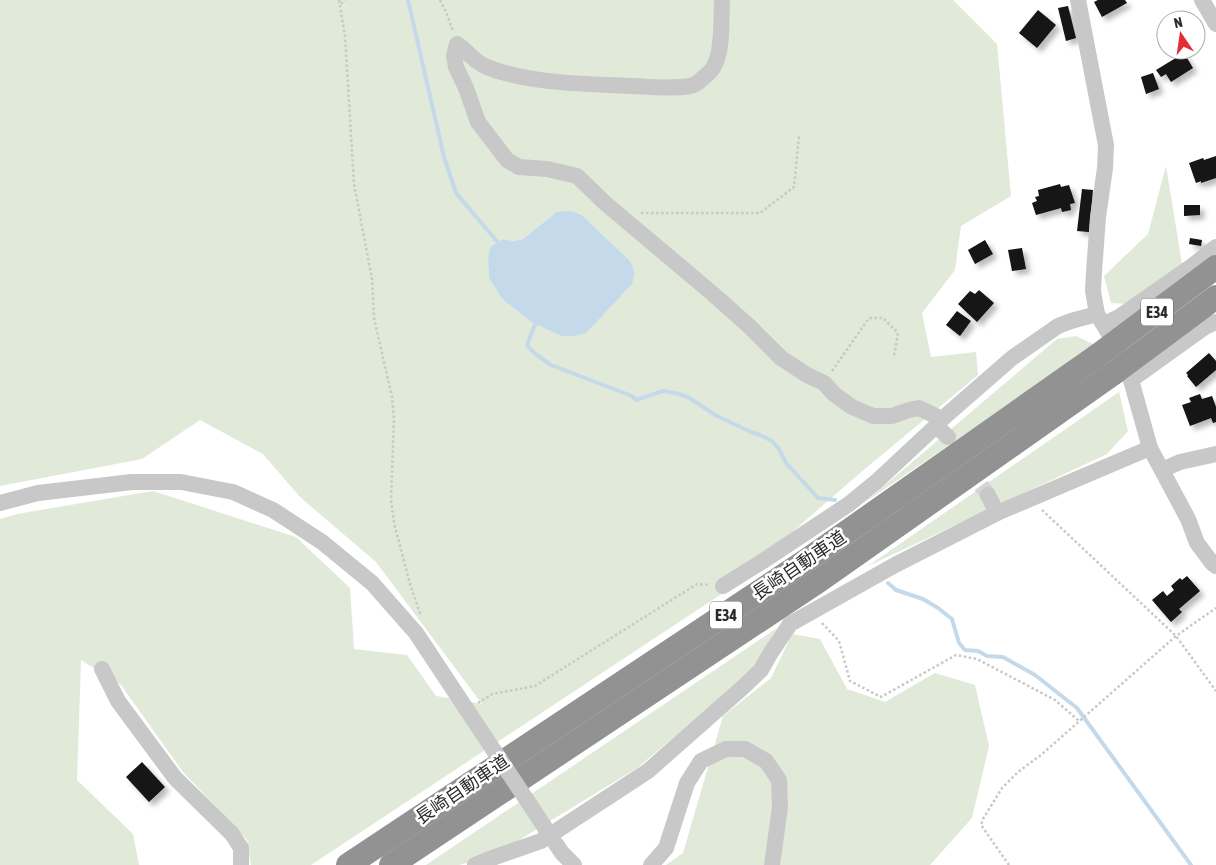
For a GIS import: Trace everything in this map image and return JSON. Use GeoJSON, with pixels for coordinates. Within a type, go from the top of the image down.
{"type":"FeatureCollection","features":[{"type":"Feature","properties":{"kind":"highway","name":"長崎自動車道"},"geometry":{"type":"LineString","coordinates":[[348,865],[807,560],[1097,356],[1216,267]]}},
{"type":"Feature","properties":{"kind":"highway","name":"長崎自動車道"},"geometry":{"type":"LineString","coordinates":[[391,865],[1122,377],[1216,297]]}},
{"type":"Feature","properties":{"kind":"street"},"geometry":{"type":"LineString","coordinates":[[722,0],[720,48],[716,64],[704,78],[692,86],[598,85],[517,76],[486,67],[475,61],[457,44],[454,56],[456,67],[478,122],[507,160],[519,167],[577,176],[588,188],[750,327],[781,358],[807,375],[824,383],[834,394],[852,407],[874,416],[892,416],[919,408],[942,427]]}},
{"type":"Feature","properties":{"kind":"street"},"geometry":{"type":"LineString","coordinates":[[1078,0],[1106,145],[1105,168],[1098,216],[1093,291],[1122,377],[1150,448],[1188,519],[1197,543],[1216,566]]}},
{"type":"Feature","properties":{"kind":"street"},"geometry":{"type":"LineString","coordinates":[[1202,0],[1216,24]]}},
{"type":"Feature","properties":{"kind":"street"},"geometry":{"type":"LineString","coordinates":[[723,586],[849,504],[942,427],[1012,358],[1058,326],[1071,321],[1120,317],[1216,247]]}},
{"type":"Feature","properties":{"kind":"street"},"geometry":{"type":"LineString","coordinates":[[1192,266],[1216,307]]}},
{"type":"Feature","properties":{"kind":"street"},"geometry":{"type":"LineString","coordinates":[[1122,377],[1216,322]]}},
{"type":"Feature","properties":{"kind":"street"},"geometry":{"type":"LineString","coordinates":[[475,865],[542,841],[547,831],[648,770],[741,690],[761,670],[790,624],[895,565],[997,513],[1150,448]]}},
{"type":"Feature","properties":{"kind":"street"},"geometry":{"type":"LineString","coordinates":[[1162,470],[1180,462],[1216,454]]}},
{"type":"Feature","properties":{"kind":"street"},"geometry":{"type":"LineString","coordinates":[[0,503],[38,493],[132,482],[181,482],[233,492],[273,510],[322,542],[372,583],[416,633],[547,831],[562,853],[574,865]]}},
{"type":"Feature","properties":{"kind":"street"},"geometry":{"type":"LineString","coordinates":[[988,495],[997,513]]}},
{"type":"Feature","properties":{"kind":"street"},"geometry":{"type":"LineString","coordinates":[[102,669],[118,701],[175,778],[232,834],[242,848],[242,865]]}},
{"type":"Feature","properties":{"kind":"street"},"geometry":{"type":"LineString","coordinates":[[650,865],[666,848],[688,782],[701,761],[726,749],[745,749],[766,761],[778,780],[780,807],[772,865]]}},
{"type":"Feature","properties":{"kind":"path"},"geometry":{"type":"LineString","coordinates":[[345,0],[340,2],[345,36],[354,184],[372,279],[374,318],[392,397],[394,419],[391,500],[394,523],[422,623],[416,633]]}},
{"type":"Feature","properties":{"kind":"path"},"geometry":{"type":"LineString","coordinates":[[440,0],[457,44]]}},
{"type":"Feature","properties":{"kind":"path"},"geometry":{"type":"LineString","coordinates":[[617,213],[760,213],[794,187],[799,136]]}},
{"type":"Feature","properties":{"kind":"path"},"geometry":{"type":"LineString","coordinates":[[824,383],[869,318],[883,318],[898,334],[894,356]]}},
{"type":"Feature","properties":{"kind":"path"},"geometry":{"type":"LineString","coordinates":[[1030,499],[1176,636],[1216,691]]}},
{"type":"Feature","properties":{"kind":"path"},"geometry":{"type":"LineString","coordinates":[[466,710],[492,694],[535,686],[697,584],[723,586]]}},
{"type":"Feature","properties":{"kind":"path"},"geometry":{"type":"LineString","coordinates":[[1009,865],[982,826],[983,819],[1002,788],[1012,777],[1041,755],[1176,636],[1216,608]]}},
{"type":"Feature","properties":{"kind":"path"},"geometry":{"type":"LineString","coordinates":[[812,612],[839,641],[850,681],[881,697],[956,655],[977,659],[1055,700],[1079,721]]}},
{"type":"Feature","properties":{"kind":"green space"},"geometry":{"type":"Polygon","coordinates":[[[0,0],[953,0],[997,44],[1011,196],[961,226],[955,270],[922,313],[931,357],[976,352],[978,375],[860,473],[720,595],[311,865],[251,865],[247,840],[183,772],[121,685],[81,660],[77,780],[133,834],[139,865],[0,865],[0,519],[17,514],[153,491],[296,537],[350,588],[354,649],[407,655],[436,696],[482,704],[376,562],[300,497],[263,454],[200,420],[142,459],[0,486],[0,0]],[[554,214],[523,239],[514,241],[503,239],[491,246],[488,263],[489,278],[502,299],[531,322],[536,323],[628,259],[583,216],[554,214]]]}},
{"type":"Feature","properties":{"kind":"green space"},"geometry":{"type":"Polygon","coordinates":[[[1166,166],[1182,264],[1128,304],[1111,303],[1104,276],[1148,234],[1166,166]]]}},
{"type":"Feature","properties":{"kind":"green space"},"geometry":{"type":"Polygon","coordinates":[[[1076,336],[1095,345],[864,503],[1057,339],[1076,336]]]}},
{"type":"Feature","properties":{"kind":"green space"},"geometry":{"type":"Polygon","coordinates":[[[1119,392],[1128,431],[1107,454],[868,566],[1119,392]]]}},
{"type":"Feature","properties":{"kind":"green space"},"geometry":{"type":"Polygon","coordinates":[[[777,628],[750,674],[637,768],[491,857],[459,865],[426,865],[777,628]]]}},
{"type":"Feature","properties":{"kind":"green space"},"geometry":{"type":"Polygon","coordinates":[[[792,634],[820,639],[847,689],[885,702],[935,673],[975,685],[989,746],[972,818],[930,865],[666,865],[683,853],[723,716],[771,678],[792,634]]]}},
{"type":"Feature","properties":{"kind":"water"},"geometry":{"type":"Polygon","coordinates":[[[557,212],[575,212],[583,216],[628,259],[634,270],[632,284],[586,333],[574,336],[562,336],[531,322],[502,299],[489,278],[488,263],[491,246],[503,239],[514,241],[523,239],[557,212]]]}},
{"type":"Feature","properties":{"kind":"building"},"geometry":{"type":"Polygon","coordinates":[[[1098,0],[1125,0],[1127,3],[1102,17],[1094,2],[1098,0]]]}},
{"type":"Feature","properties":{"kind":"building"},"geometry":{"type":"Polygon","coordinates":[[[1068,6],[1076,38],[1066,41],[1058,8],[1068,6]]]}},
{"type":"Feature","properties":{"kind":"building"},"geometry":{"type":"Polygon","coordinates":[[[1038,10],[1056,25],[1037,48],[1019,33],[1038,10]]]}},
{"type":"Feature","properties":{"kind":"building"},"geometry":{"type":"Polygon","coordinates":[[[1172,60],[1188,60],[1193,68],[1171,82],[1166,74],[1161,77],[1156,70],[1172,60]]]}},
{"type":"Feature","properties":{"kind":"building"},"geometry":{"type":"Polygon","coordinates":[[[1153,73],[1159,89],[1146,94],[1141,77],[1153,73]]]}},
{"type":"Feature","properties":{"kind":"building"},"geometry":{"type":"Polygon","coordinates":[[[1216,156],[1216,178],[1196,183],[1189,163],[1216,156]]]}},
{"type":"Feature","properties":{"kind":"building"},"geometry":{"type":"Polygon","coordinates":[[[1060,184],[1061,187],[1069,185],[1075,203],[1070,204],[1071,210],[1062,212],[1061,208],[1036,215],[1032,203],[1037,201],[1035,197],[1039,196],[1038,190],[1060,184]]]}},
{"type":"Feature","properties":{"kind":"building"},"geometry":{"type":"Polygon","coordinates":[[[1082,189],[1093,190],[1089,232],[1077,231],[1082,189]]]}},
{"type":"Feature","properties":{"kind":"building"},"geometry":{"type":"Polygon","coordinates":[[[1184,205],[1200,205],[1200,215],[1184,216],[1184,205]]]}},
{"type":"Feature","properties":{"kind":"building"},"geometry":{"type":"Polygon","coordinates":[[[1190,238],[1202,240],[1201,246],[1189,244],[1190,238]]]}},
{"type":"Feature","properties":{"kind":"building"},"geometry":{"type":"Polygon","coordinates":[[[985,240],[993,254],[975,264],[968,250],[985,240]]]}},
{"type":"Feature","properties":{"kind":"building"},"geometry":{"type":"Polygon","coordinates":[[[1022,248],[1026,269],[1012,271],[1008,250],[1022,248]]]}},
{"type":"Feature","properties":{"kind":"building"},"geometry":{"type":"Polygon","coordinates":[[[979,290],[994,303],[977,322],[958,304],[970,291],[975,294],[979,290]]]}},
{"type":"Feature","properties":{"kind":"building"},"geometry":{"type":"Polygon","coordinates":[[[957,311],[971,321],[960,336],[946,325],[957,311]]]}},
{"type":"Feature","properties":{"kind":"building"},"geometry":{"type":"Polygon","coordinates":[[[1209,353],[1216,361],[1216,370],[1196,387],[1186,373],[1209,353]]]}},
{"type":"Feature","properties":{"kind":"building"},"geometry":{"type":"Polygon","coordinates":[[[1200,394],[1202,399],[1212,396],[1216,407],[1216,422],[1213,423],[1211,418],[1190,426],[1182,405],[1191,402],[1189,398],[1200,394]]]}},
{"type":"Feature","properties":{"kind":"building"},"geometry":{"type":"Polygon","coordinates":[[[1187,576],[1200,591],[1179,609],[1182,612],[1171,622],[1152,600],[1163,591],[1167,596],[1174,590],[1171,586],[1180,578],[1182,580],[1187,576]]]}},
{"type":"Feature","properties":{"kind":"building"},"geometry":{"type":"Polygon","coordinates":[[[142,762],[165,787],[149,802],[126,777],[142,762]]]}},
{"type":"Feature","properties":{"kind":"waterway"},"geometry":{"type":"LineString","coordinates":[[408,0],[444,157],[456,193],[500,245]]}},
{"type":"Feature","properties":{"kind":"waterway"},"geometry":{"type":"LineString","coordinates":[[538,319],[527,345],[534,353],[551,365],[632,396],[636,400],[663,391],[688,397],[715,415],[772,441],[779,449],[786,463],[818,498],[835,500]]}},
{"type":"Feature","properties":{"kind":"waterway"},"geometry":{"type":"LineString","coordinates":[[888,583],[896,590],[923,599],[952,619],[959,643],[965,650],[978,651],[987,656],[1003,657],[1035,675],[1077,708],[1191,865]]}},
{"type":"Feature","properties":{"kind":"tunnel"},"geometry":{"type":"LineString","coordinates":[[967,466],[988,495]]}}]}
